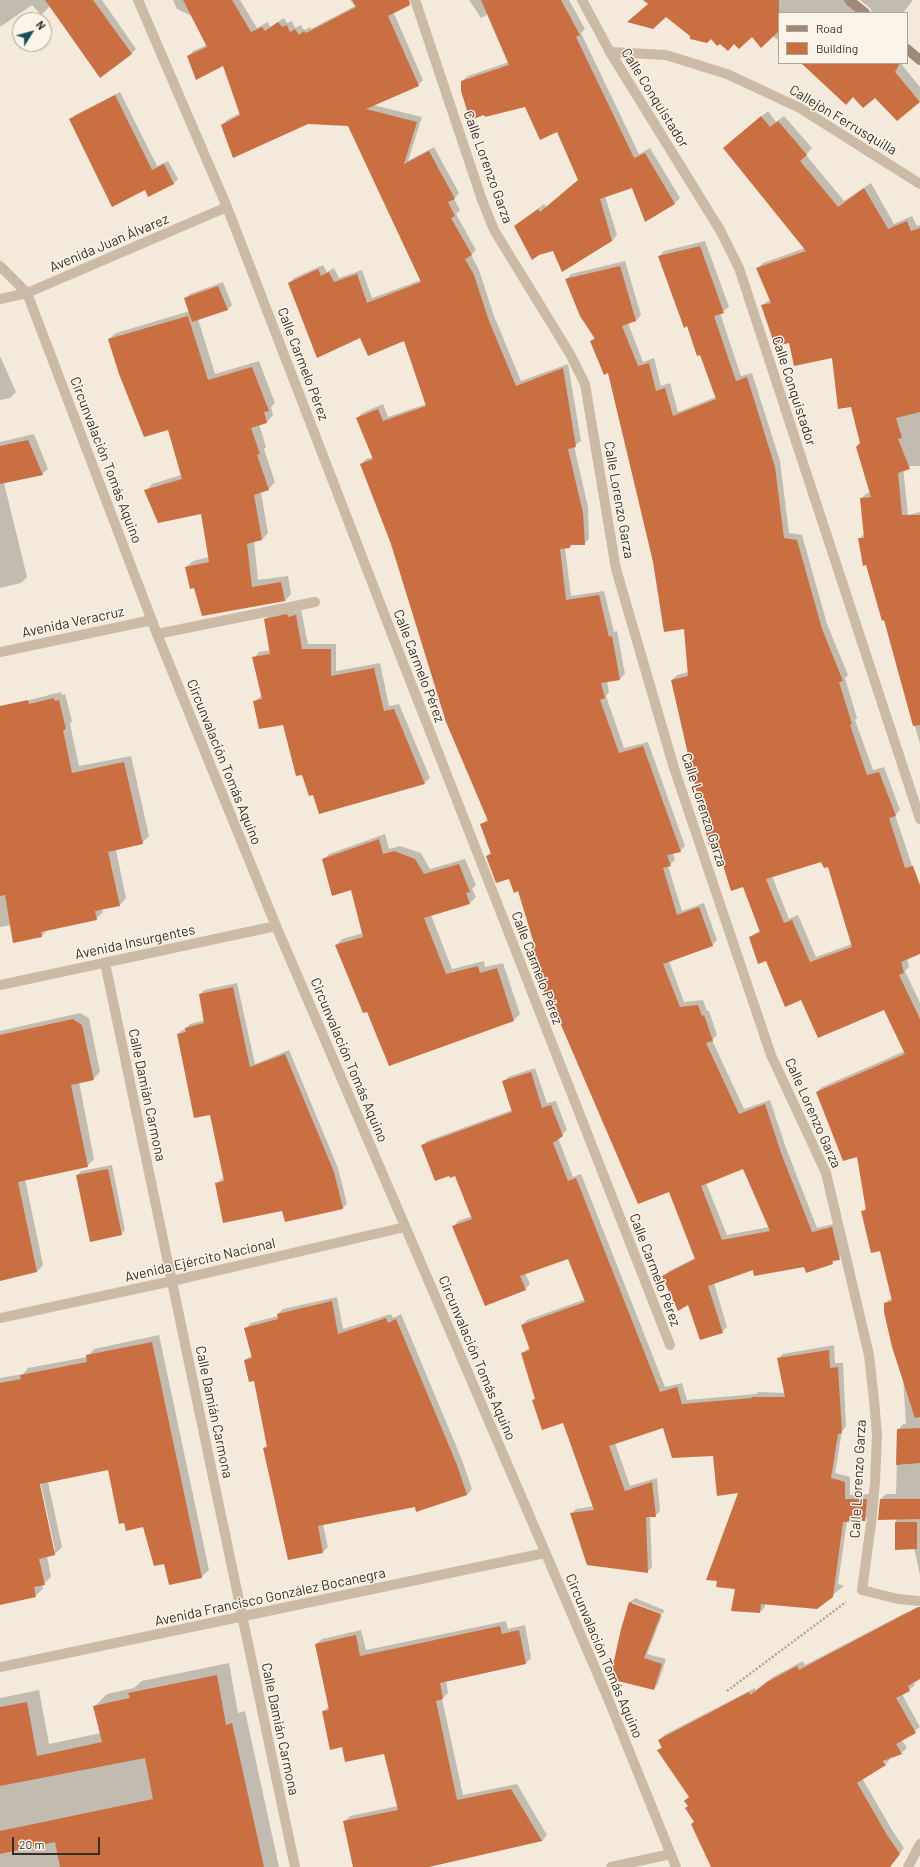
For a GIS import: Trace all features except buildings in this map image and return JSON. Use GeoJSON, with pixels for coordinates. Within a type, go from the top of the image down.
{"type":"FeatureCollection","features":[{"type":"Feature","properties":{"kind":"main road"},"geometry":{"type":"LineString","coordinates":[[850,0],[864,12]]}},
{"type":"Feature","properties":{"kind":"main road"},"geometry":{"type":"LineString","coordinates":[[908,50],[920,60]]}},
{"type":"Feature","properties":{"kind":"street","name":"Calle Carmelo Pérez"},"geometry":{"type":"LineString","coordinates":[[138,0],[227,207],[397,648],[670,1345]]}},
{"type":"Feature","properties":{"kind":"street","name":"Calle Lorenzo Garza"},"geometry":{"type":"LineString","coordinates":[[415,0],[482,200],[494,230],[570,354],[585,384],[616,569],[674,768],[771,1055],[826,1172],[869,1355],[874,1400],[877,1435],[875,1482],[862,1590]]}},
{"type":"Feature","properties":{"kind":"street","name":"Calle Conquistador"},"geometry":{"type":"LineString","coordinates":[[582,0],[610,52],[720,230],[739,268],[920,819]]}},
{"type":"Feature","properties":{"kind":"street","name":"Callejòn Ferrusquilla"},"geometry":{"type":"LineString","coordinates":[[610,52],[666,55],[727,74],[800,108],[920,184]]}},
{"type":"Feature","properties":{"kind":"street","name":"Avenida Juan Álvarez"},"geometry":{"type":"LineString","coordinates":[[0,300],[27,293],[227,207]]}},
{"type":"Feature","properties":{"kind":"street","name":"Circunvalación Tomás Aquino"},"geometry":{"type":"LineString","coordinates":[[0,266],[27,293],[157,634],[276,926],[607,1696],[676,1867]]}},
{"type":"Feature","properties":{"kind":"street"},"geometry":{"type":"LineString","coordinates":[[157,634],[316,602]]}},
{"type":"Feature","properties":{"kind":"street","name":"Avenida Veracruz"},"geometry":{"type":"LineString","coordinates":[[0,652],[152,620]]}},
{"type":"Feature","properties":{"kind":"street","name":"Avenida Insurgentes"},"geometry":{"type":"LineString","coordinates":[[0,985],[276,926]]}},
{"type":"Feature","properties":{"kind":"street","name":"Calle Damián Carmona"},"geometry":{"type":"LineString","coordinates":[[105,963],[295,1867]]}},
{"type":"Feature","properties":{"kind":"street","name":"Avenida Ejército Nacional"},"geometry":{"type":"LineString","coordinates":[[0,1318],[172,1281],[405,1227]]}},
{"type":"Feature","properties":{"kind":"street","name":"Avenida Francisco González Bocanegra"},"geometry":{"type":"LineString","coordinates":[[0,1667],[545,1553]]}},
{"type":"Feature","properties":{"kind":"street"},"geometry":{"type":"LineString","coordinates":[[862,1590],[898,1599],[920,1601]]}},
{"type":"Feature","properties":{"kind":"street"},"geometry":{"type":"LineString","coordinates":[[908,1867],[918,1855],[920,1844]]}},
{"type":"Feature","properties":{"kind":"street"},"geometry":{"type":"LineString","coordinates":[[611,1867],[671,1854]]}},
{"type":"Feature","properties":{"kind":"path"},"geometry":{"type":"LineString","coordinates":[[727,1691],[862,1590]]}}]}
